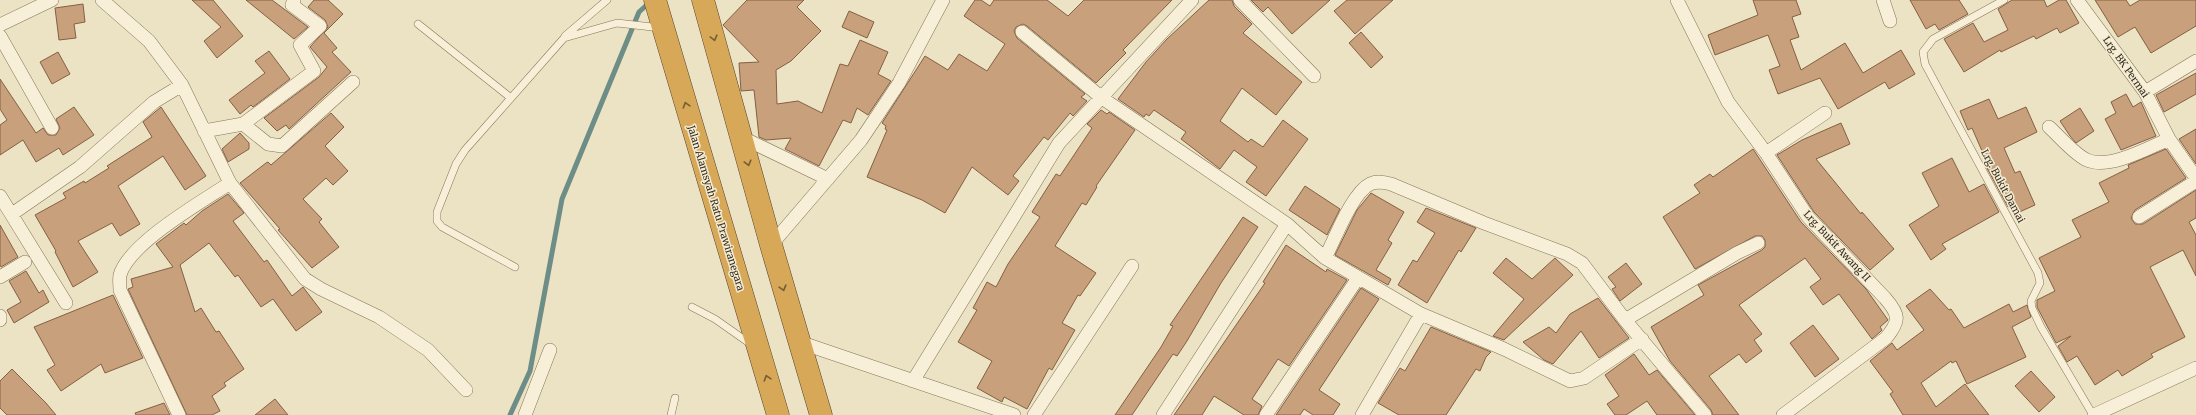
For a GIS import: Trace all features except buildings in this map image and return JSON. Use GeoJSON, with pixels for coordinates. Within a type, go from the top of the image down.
{"type":"FeatureCollection","features":[{"type":"Feature","properties":{"kind":"highway"},"geometry":{"type":"LineString","coordinates":[[703,0],[771,246],[821,415]]}},
{"type":"Feature","properties":{"kind":"highway","name":"Jalan Alamsyah Ratu Prawiranegara"},"geometry":{"type":"LineString","coordinates":[[655,16],[778,415]]}},
{"type":"Feature","properties":{"kind":"street"},"geometry":{"type":"LineString","coordinates":[[2,20],[52,0]]}},
{"type":"Feature","properties":{"kind":"street"},"geometry":{"type":"LineString","coordinates":[[204,131],[243,124],[314,71],[300,45],[320,26],[292,5],[294,0]]}},
{"type":"Feature","properties":{"kind":"street"},"geometry":{"type":"LineString","coordinates":[[771,246],[860,140],[899,83],[943,0]]}},
{"type":"Feature","properties":{"kind":"street"},"geometry":{"type":"LineString","coordinates":[[913,381],[1059,143],[1192,0]]}},
{"type":"Feature","properties":{"kind":"street"},"geometry":{"type":"LineString","coordinates":[[1240,0],[1314,76]]}},
{"type":"Feature","properties":{"kind":"street","name":"Lrg. Bukit Awang II"},"geometry":{"type":"LineString","coordinates":[[1677,0],[1728,102],[1766,153],[1808,217],[1895,309],[1897,317],[1896,326],[1886,338],[1783,415]]}},
{"type":"Feature","properties":{"kind":"street"},"geometry":{"type":"LineString","coordinates":[[1883,0],[1890,21]]}},
{"type":"Feature","properties":{"kind":"street","name":"Lrg. BK Permai"},"geometry":{"type":"LineString","coordinates":[[2077,0],[2145,92],[2169,139],[2196,178]]}},
{"type":"Feature","properties":{"kind":"street"},"geometry":{"type":"LineString","coordinates":[[107,1],[149,41],[182,85],[230,183],[305,279],[321,289],[378,317],[428,350],[466,390]]}},
{"type":"Feature","properties":{"kind":"street"},"geometry":{"type":"LineString","coordinates":[[1022,32],[1102,98],[1287,224],[1325,258],[1421,314],[1504,349],[1570,381],[1584,378],[1642,339]]}},
{"type":"Feature","properties":{"kind":"street"},"geometry":{"type":"LineString","coordinates":[[0,36],[52,128]]}},
{"type":"Feature","properties":{"kind":"street"},"geometry":{"type":"LineString","coordinates":[[2145,92],[2196,61]]}},
{"type":"Feature","properties":{"kind":"street"},"geometry":{"type":"LineString","coordinates":[[243,124],[268,144],[282,146],[353,82]]}},
{"type":"Feature","properties":{"kind":"street"},"geometry":{"type":"LineString","coordinates":[[12,214],[80,166],[154,102],[182,85]]}},
{"type":"Feature","properties":{"kind":"street"},"geometry":{"type":"LineString","coordinates":[[1766,153],[1825,113]]}},
{"type":"Feature","properties":{"kind":"street"},"geometry":{"type":"LineString","coordinates":[[2049,127],[2085,160],[2101,163],[2114,161],[2169,139]]}},
{"type":"Feature","properties":{"kind":"street"},"geometry":{"type":"LineString","coordinates":[[741,138],[828,179]]}},
{"type":"Feature","properties":{"kind":"street"},"geometry":{"type":"LineString","coordinates":[[1325,258],[1356,197],[1363,188],[1379,181],[1391,184],[1484,223],[1567,254],[1582,263],[1624,320],[1642,339],[1705,415]]}},
{"type":"Feature","properties":{"kind":"street"},"geometry":{"type":"LineString","coordinates":[[2139,217],[2196,181]]}},
{"type":"Feature","properties":{"kind":"street"},"geometry":{"type":"LineString","coordinates":[[179,415],[120,290],[120,275],[126,263],[159,229],[230,183]]}},
{"type":"Feature","properties":{"kind":"street"},"geometry":{"type":"LineString","coordinates":[[0,196],[66,303]]}},
{"type":"Feature","properties":{"kind":"street"},"geometry":{"type":"LineString","coordinates":[[1163,415],[1287,224]]}},
{"type":"Feature","properties":{"kind":"street"},"geometry":{"type":"LineString","coordinates":[[1624,320],[1737,253],[1758,244]]}},
{"type":"Feature","properties":{"kind":"street"},"geometry":{"type":"LineString","coordinates":[[0,277],[25,262]]}},
{"type":"Feature","properties":{"kind":"street"},"geometry":{"type":"LineString","coordinates":[[1034,415],[1132,266]]}},
{"type":"Feature","properties":{"kind":"street"},"geometry":{"type":"LineString","coordinates":[[1266,415],[1358,278]]}},
{"type":"Feature","properties":{"kind":"street"},"geometry":{"type":"LineString","coordinates":[[1362,415],[1421,314]]}},
{"type":"Feature","properties":{"kind":"street"},"geometry":{"type":"LineString","coordinates":[[799,342],[1014,415]]}},
{"type":"Feature","properties":{"kind":"street"},"geometry":{"type":"LineString","coordinates":[[525,415],[550,350]]}},
{"type":"Feature","properties":{"kind":"street"},"geometry":{"type":"LineString","coordinates":[[2094,415],[2196,368]]}},
{"type":"Feature","properties":{"kind":"lane"},"geometry":{"type":"LineString","coordinates":[[516,267],[442,227],[437,221],[437,212],[456,164],[465,150],[564,38],[607,0]]}},
{"type":"Feature","properties":{"kind":"lane","name":"Lrg. Bukit Damai"},"geometry":{"type":"LineString","coordinates":[[2004,0],[1934,39],[1923,52],[1925,64],[2038,273],[2040,283],[2031,301],[2032,308],[2041,327],[2094,415]]}},
{"type":"Feature","properties":{"kind":"lane"},"geometry":{"type":"LineString","coordinates":[[564,38],[617,23],[627,23],[655,16]]}},
{"type":"Feature","properties":{"kind":"lane"},"geometry":{"type":"LineString","coordinates":[[418,24],[511,98]]}},
{"type":"Feature","properties":{"kind":"lane"},"geometry":{"type":"LineString","coordinates":[[692,307],[715,319],[758,349]]}},
{"type":"Feature","properties":{"kind":"lane"},"geometry":{"type":"LineString","coordinates":[[671,415],[675,398]]}},
{"type":"Feature","properties":{"kind":"waterway"},"geometry":{"type":"LineString","coordinates":[[510,415],[530,371],[562,199],[639,12],[650,2]]}}]}
